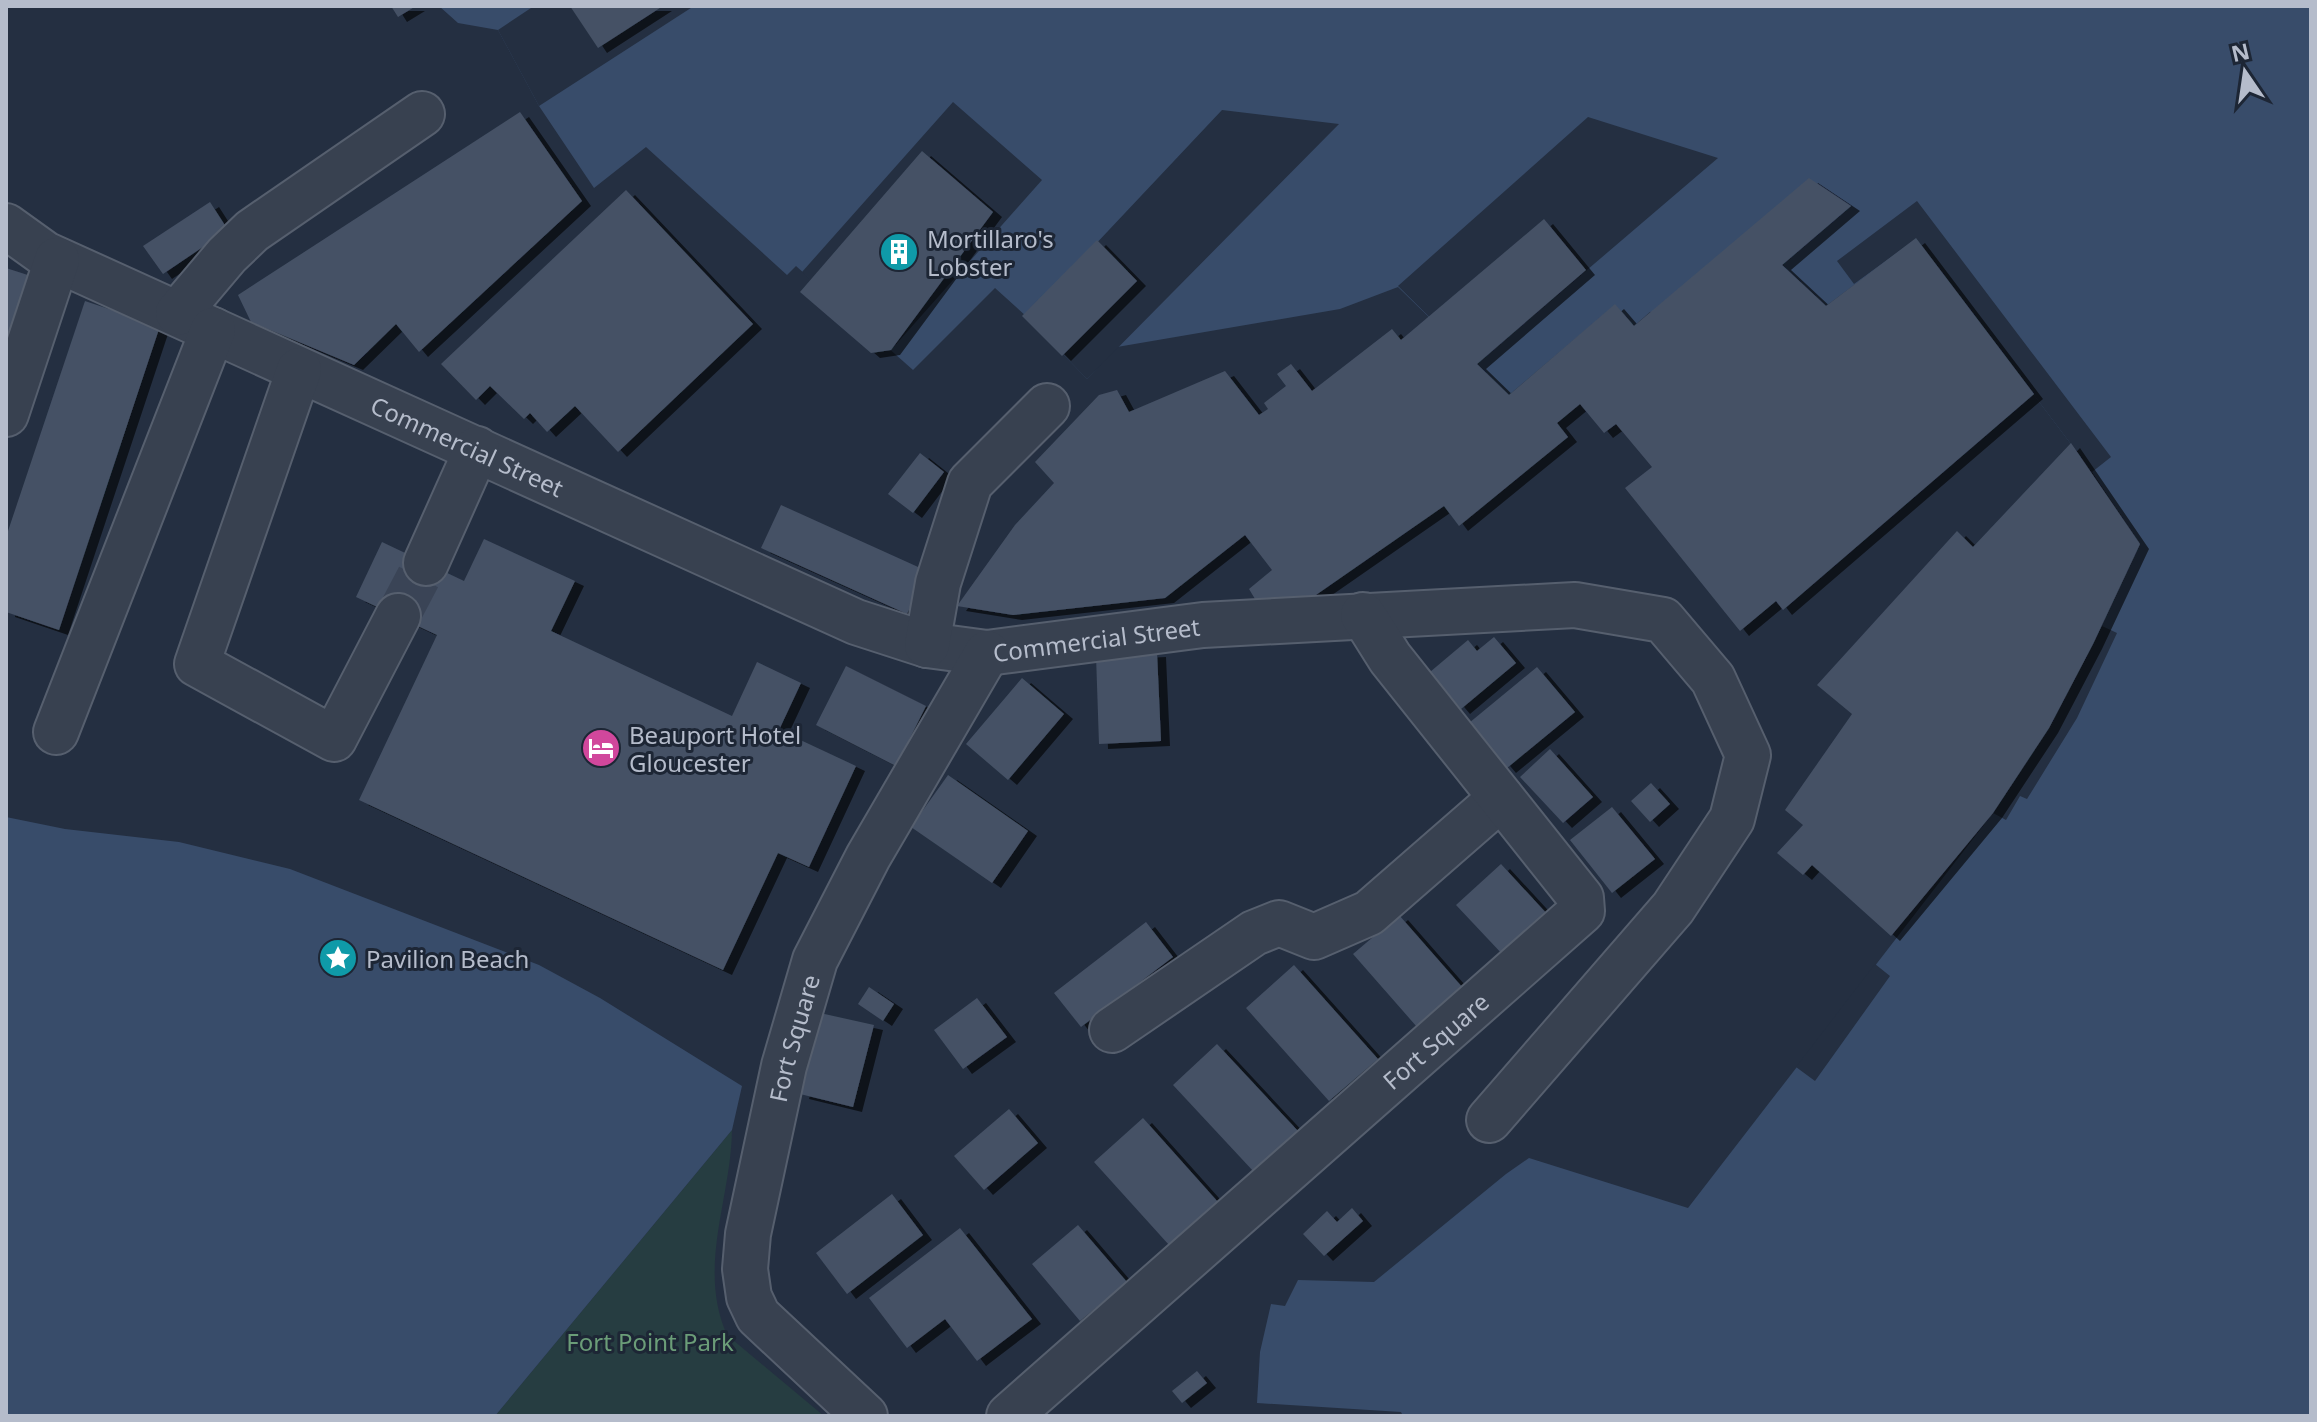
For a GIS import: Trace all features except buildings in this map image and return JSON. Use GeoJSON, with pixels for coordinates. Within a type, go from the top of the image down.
{"type":"FeatureCollection","features":[{"type":"Feature","properties":{"kind":"street"},"geometry":{"type":"LineString","coordinates":[[56,732],[196,322],[227,255],[252,231],[422,114]]}},
{"type":"Feature","properties":{"kind":"street","name":"Commercial Street"},"geometry":{"type":"LineString","coordinates":[[6,226],[57,260],[856,622],[927,645],[987,653],[1203,625],[1575,605],[1663,620],[1713,679],[1748,755],[1732,819],[1673,908],[1489,1120]]}},
{"type":"Feature","properties":{"kind":"street"},"geometry":{"type":"LineString","coordinates":[[6,414],[57,260]]}},
{"type":"Feature","properties":{"kind":"street"},"geometry":{"type":"LineString","coordinates":[[299,370],[197,664],[334,739],[398,616]]}},
{"type":"Feature","properties":{"kind":"street"},"geometry":{"type":"LineString","coordinates":[[927,645],[938,583],[970,483],[1047,406]]}},
{"type":"Feature","properties":{"kind":"street"},"geometry":{"type":"LineString","coordinates":[[426,563],[477,449]]}},
{"type":"Feature","properties":{"kind":"street","name":"Fort Square"},"geometry":{"type":"LineString","coordinates":[[1009,1416],[1582,911],[1581,898],[1390,658],[1363,615]]}},
{"type":"Feature","properties":{"kind":"street","name":"Fort Square"},"geometry":{"type":"LineString","coordinates":[[865,1416],[758,1316],[749,1297],[745,1269],[748,1234],[784,1066],[815,960],[868,857],[987,653]]}},
{"type":"Feature","properties":{"kind":"street"},"geometry":{"type":"LineString","coordinates":[[1112,1030],[1254,933],[1279,923],[1314,937],[1369,913],[1501,798]]}},
{"type":"Feature","properties":{"kind":"green space","name":"Fort Point Park"},"geometry":{"type":"Polygon","coordinates":[[[732,1130],[715,1259],[719,1310],[727,1335],[824,1416],[495,1416],[732,1130]]]}},
{"type":"Feature","properties":{"kind":"water"},"geometry":{"type":"Polygon","coordinates":[[[439,6],[2311,6],[2311,1416],[1403,1416],[1401,1412],[1257,1403],[1260,1352],[1271,1304],[1285,1306],[1298,1280],[1374,1282],[1529,1158],[1688,1208],[1993,813],[2050,728],[2140,544],[2092,472],[1916,239],[1826,306],[1650,312],[1634,326],[1615,305],[1509,395],[1398,287],[1340,309],[1117,347],[1087,379],[995,288],[913,370],[796,266],[787,275],[646,147],[594,188],[539,106],[498,30],[458,23],[439,6]]]}},
{"type":"Feature","properties":{"kind":"water"},"geometry":{"type":"Polygon","coordinates":[[[6,817],[65,829],[179,842],[290,869],[539,965],[600,998],[742,1086],[732,1130],[495,1416],[6,1416],[6,817]]]}},
{"type":"Feature","properties":{"kind":"pier"},"geometry":{"type":"Polygon","coordinates":[[[534,6],[694,6],[539,106],[498,30],[534,6]]]}},
{"type":"Feature","properties":{"kind":"pier","name":"Mortillaro's Lobster"},"geometry":{"type":"Polygon","coordinates":[[[953,102],[1042,180],[891,350],[802,272],[953,102]]]}},
{"type":"Feature","properties":{"kind":"pier"},"geometry":{"type":"Polygon","coordinates":[[[1222,110],[1339,124],[1087,379],[1027,317],[1222,110]]]}},
{"type":"Feature","properties":{"kind":"pier"},"geometry":{"type":"Polygon","coordinates":[[[1588,117],[1718,158],[1477,364],[1398,286],[1588,117]]]}},
{"type":"Feature","properties":{"kind":"pier"},"geometry":{"type":"Polygon","coordinates":[[[1917,201],[2111,457],[2092,472],[1916,239],[1854,284],[1837,261],[1917,201]]]}},
{"type":"Feature","properties":{"kind":"pier"},"geometry":{"type":"Polygon","coordinates":[[[2102,626],[2117,633],[2077,718],[2027,799],[2020,796],[2006,820],[1993,813],[2050,728],[2102,626]]]}},
{"type":"Feature","properties":{"kind":"pier"},"geometry":{"type":"Polygon","coordinates":[[[1875,964],[1890,976],[1815,1081],[1796,1067],[1875,964]]]}},
{"type":"Feature","properties":{"kind":"tunnel"},"geometry":{"type":"LineString","coordinates":[[398,616],[426,563]]}},
{"type":"Feature","properties":{"kind":"place","name":"Mortillaro's Lobster"},"geometry":{"type":"Point","coordinates":[899,252]}},
{"type":"Feature","properties":{"kind":"place","name":"Beauport Hotel Gloucester"},"geometry":{"type":"Point","coordinates":[601,748]}},
{"type":"Feature","properties":{"kind":"place","name":"Pavilion Beach"},"geometry":{"type":"Point","coordinates":[338,958]}}]}
